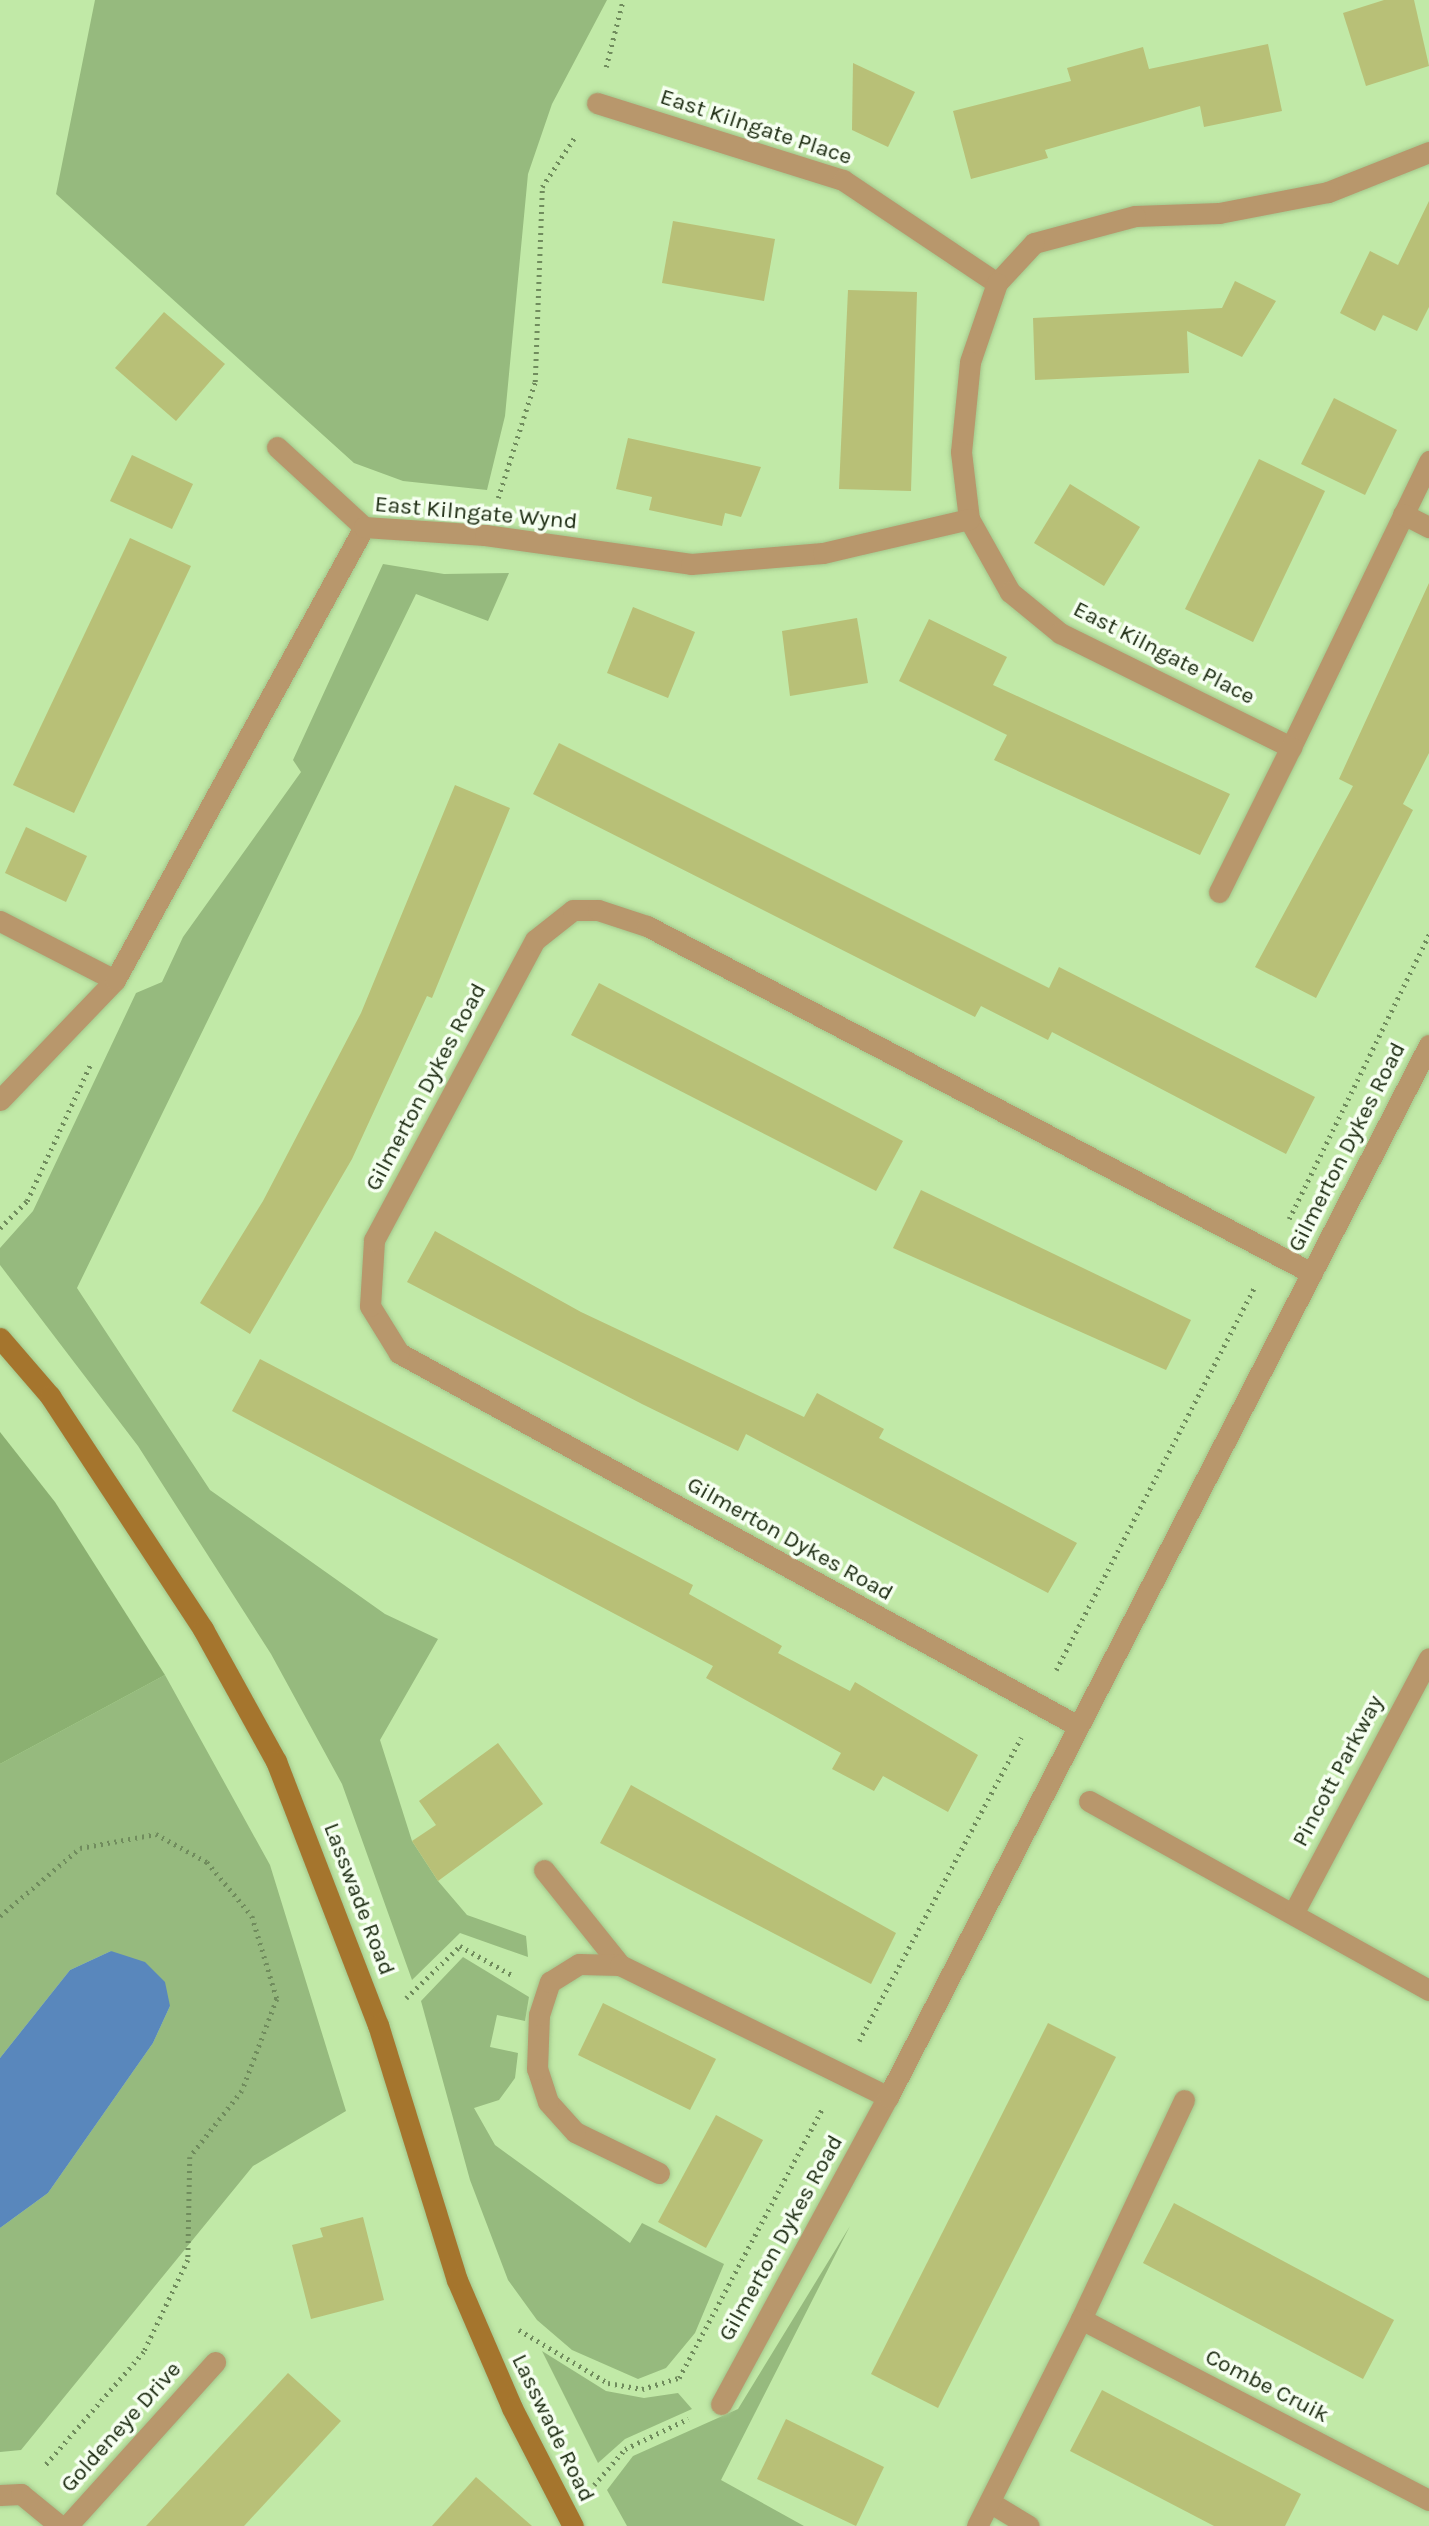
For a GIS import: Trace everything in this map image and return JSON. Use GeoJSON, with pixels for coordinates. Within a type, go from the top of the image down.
{"type":"FeatureCollection","features":[{"type":"Feature","properties":{"kind":"street","name":"East Kilngate Place"},"geometry":{"type":"LineString","coordinates":[[597,103],[843,180],[997,283]]}},
{"type":"Feature","properties":{"kind":"street","name":"East Kilngate Place"},"geometry":{"type":"LineString","coordinates":[[1291,747],[1060,632],[1010,593],[969,519],[961,452],[970,362],[997,283],[1034,243],[1087,225],[1219,213],[1328,191],[1429,152]]}},
{"type":"Feature","properties":{"kind":"street"},"geometry":{"type":"LineString","coordinates":[[277,447],[363,527]]}},
{"type":"Feature","properties":{"kind":"street"},"geometry":{"type":"LineString","coordinates":[[1219,892],[1429,461]]}},
{"type":"Feature","properties":{"kind":"street"},"geometry":{"type":"LineString","coordinates":[[1403,514],[1429,527]]}},
{"type":"Feature","properties":{"kind":"street","name":"East Kilngate Wynd"},"geometry":{"type":"LineString","coordinates":[[0,1100],[115,980],[363,527],[485,536],[691,564],[823,553],[969,519]]}},
{"type":"Feature","properties":{"kind":"street","name":"Gilmerton Dykes Road"},"geometry":{"type":"LineString","coordinates":[[1078,1727],[399,1353],[370,1306],[374,1240],[535,940],[573,910],[598,910],[647,926],[1312,1273]]}},
{"type":"Feature","properties":{"kind":"street"},"geometry":{"type":"LineString","coordinates":[[0,920],[115,980]]}},
{"type":"Feature","properties":{"kind":"street","name":"Gilmerton Dykes Road"},"geometry":{"type":"LineString","coordinates":[[721,2404],[888,2097],[1429,1045]]}},
{"type":"Feature","properties":{"kind":"street","name":"Lasswade Road"},"geometry":{"type":"LineString","coordinates":[[0,1338],[58,1408],[203,1629],[263,1737],[315,1853],[378,2025],[484,2347],[573,2526]]}},
{"type":"Feature","properties":{"kind":"street","name":"Pincott Parkway"},"geometry":{"type":"LineString","coordinates":[[1295,1910],[1429,1658]]}},
{"type":"Feature","properties":{"kind":"street"},"geometry":{"type":"LineString","coordinates":[[1089,1801],[1295,1910],[1429,1990]]}},
{"type":"Feature","properties":{"kind":"street"},"geometry":{"type":"LineString","coordinates":[[544,1870],[620,1965]]}},
{"type":"Feature","properties":{"kind":"street"},"geometry":{"type":"LineString","coordinates":[[659,2174],[575,2132],[548,2102],[537,2069],[546,1994],[550,1982],[579,1964],[620,1965],[888,2097]]}},
{"type":"Feature","properties":{"kind":"street"},"geometry":{"type":"LineString","coordinates":[[977,2526],[991,2503],[1184,2100]]}},
{"type":"Feature","properties":{"kind":"street","name":"Combe Cruik"},"geometry":{"type":"LineString","coordinates":[[1080,2319],[1429,2500]]}},
{"type":"Feature","properties":{"kind":"street","name":"Goldeneye Drive"},"geometry":{"type":"LineString","coordinates":[[67,2526],[215,2362]]}},
{"type":"Feature","properties":{"kind":"street","name":"Goldeneye Drive"},"geometry":{"type":"LineString","coordinates":[[10,2494],[60,2526]]}},
{"type":"Feature","properties":{"kind":"street"},"geometry":{"type":"LineString","coordinates":[[991,2503],[1029,2526]]}},
{"type":"Feature","properties":{"kind":"path"},"geometry":{"type":"LineString","coordinates":[[485,536],[535,382],[542,187],[597,103],[623,0]]}},
{"type":"Feature","properties":{"kind":"path"},"geometry":{"type":"LineString","coordinates":[[484,2347],[523,2328],[608,2383],[642,2389],[679,2378],[1038,1704],[1272,1252],[1429,934]]}},
{"type":"Feature","properties":{"kind":"path"},"geometry":{"type":"LineString","coordinates":[[0,1228],[27,1201],[94,1055]]}},
{"type":"Feature","properties":{"kind":"path"},"geometry":{"type":"LineString","coordinates":[[0,1916],[80,1848],[156,1834],[207,1862],[252,1916],[277,1999],[242,2091],[190,2157],[188,2260],[144,2352],[10,2494]]}},
{"type":"Feature","properties":{"kind":"path"},"geometry":{"type":"LineString","coordinates":[[378,2025],[460,1946],[546,1994]]}},
{"type":"Feature","properties":{"kind":"path"},"geometry":{"type":"LineString","coordinates":[[560,2503],[593,2485],[625,2449],[721,2404]]}},
{"type":"Feature","properties":{"kind":"green space"},"geometry":{"type":"Polygon","coordinates":[[[95,0],[607,0],[552,104],[528,174],[505,416],[487,490],[403,481],[354,463],[56,194],[95,0]]]}},
{"type":"Feature","properties":{"kind":"green space"},"geometry":{"type":"Polygon","coordinates":[[[383,564],[444,574],[509,573],[488,621],[416,594],[77,1288],[210,1490],[385,1614],[438,1639],[380,1740],[412,1841],[438,1881],[467,1915],[526,1936],[528,1957],[460,1933],[412,1980],[342,1784],[271,1654],[138,1446],[0,1265],[0,1248],[33,1211],[136,993],[162,982],[183,937],[301,772],[293,760],[383,564]]]}},
{"type":"Feature","properties":{"kind":"green space"},"geometry":{"type":"Polygon","coordinates":[[[0,1432],[55,1502],[165,1675],[0,1764],[0,1432]]]}},
{"type":"Feature","properties":{"kind":"green space"},"geometry":{"type":"Polygon","coordinates":[[[165,1675],[270,1865],[346,2111],[253,2166],[21,2450],[0,2452],[0,2228],[48,2193],[153,2043],[170,2006],[111,1951],[70,1970],[0,2058],[0,1764],[165,1675]]]}},
{"type":"Feature","properties":{"kind":"green space"},"geometry":{"type":"Polygon","coordinates":[[[463,1957],[529,1997],[525,2021],[497,2015],[490,2047],[518,2053],[515,2078],[499,2100],[474,2108],[495,2145],[630,2243],[642,2223],[724,2264],[695,2333],[666,2368],[638,2379],[572,2350],[537,2320],[508,2280],[470,2180],[421,2001],[463,1957]]]}},
{"type":"Feature","properties":{"kind":"green space"},"geometry":{"type":"Polygon","coordinates":[[[850,2226],[721,2480],[804,2526],[627,2526],[607,2490],[633,2456],[738,2409],[850,2226]]]}},
{"type":"Feature","properties":{"kind":"green space"},"geometry":{"type":"Polygon","coordinates":[[[542,2351],[606,2391],[644,2398],[678,2393],[692,2409],[625,2439],[598,2463],[542,2351]]]}},
{"type":"Feature","properties":{"kind":"water"},"geometry":{"type":"Polygon","coordinates":[[[111,1951],[145,1962],[165,1982],[170,2006],[153,2043],[48,2193],[0,2228],[0,2058],[70,1970],[111,1951]]]}},
{"type":"Feature","properties":{"kind":"building"},"geometry":{"type":"Polygon","coordinates":[[[1384,0],[1414,0],[1429,66],[1366,86],[1343,13],[1384,0]]]}},
{"type":"Feature","properties":{"kind":"building"},"geometry":{"type":"Polygon","coordinates":[[[1268,44],[1282,111],[1204,127],[1200,106],[1045,150],[1048,158],[971,179],[953,111],[1071,81],[1067,68],[1143,47],[1149,69],[1268,44]]]}},
{"type":"Feature","properties":{"kind":"building"},"geometry":{"type":"Polygon","coordinates":[[[853,63],[915,92],[888,147],[852,130],[853,63]]]}},
{"type":"Feature","properties":{"kind":"building"},"geometry":{"type":"Polygon","coordinates":[[[1429,201],[1429,307],[1417,331],[1383,315],[1375,331],[1340,313],[1370,251],[1398,265],[1429,201]]]}},
{"type":"Feature","properties":{"kind":"building"},"geometry":{"type":"Polygon","coordinates":[[[673,221],[775,239],[764,301],[662,283],[673,221]]]}},
{"type":"Feature","properties":{"kind":"building"},"geometry":{"type":"Polygon","coordinates":[[[1235,281],[1276,301],[1242,357],[1187,331],[1189,373],[1035,380],[1033,318],[1222,308],[1235,281]]]}},
{"type":"Feature","properties":{"kind":"building"},"geometry":{"type":"Polygon","coordinates":[[[848,290],[917,292],[911,491],[839,489],[848,290]]]}},
{"type":"Feature","properties":{"kind":"building"},"geometry":{"type":"Polygon","coordinates":[[[164,312],[225,364],[176,421],[115,368],[164,312]]]}},
{"type":"Feature","properties":{"kind":"building"},"geometry":{"type":"Polygon","coordinates":[[[1334,398],[1397,430],[1365,495],[1301,464],[1334,398]]]}},
{"type":"Feature","properties":{"kind":"building"},"geometry":{"type":"Polygon","coordinates":[[[628,438],[761,467],[741,517],[725,513],[722,526],[649,510],[652,497],[616,489],[628,438]]]}},
{"type":"Feature","properties":{"kind":"building"},"geometry":{"type":"Polygon","coordinates":[[[132,455],[193,484],[172,529],[110,501],[132,455]]]}},
{"type":"Feature","properties":{"kind":"building"},"geometry":{"type":"Polygon","coordinates":[[[1259,459],[1325,491],[1253,642],[1185,609],[1259,459]]]}},
{"type":"Feature","properties":{"kind":"building"},"geometry":{"type":"Polygon","coordinates":[[[1070,484],[1140,527],[1104,586],[1034,543],[1070,484]]]}},
{"type":"Feature","properties":{"kind":"building"},"geometry":{"type":"Polygon","coordinates":[[[130,538],[191,566],[74,813],[13,785],[130,538]]]}},
{"type":"Feature","properties":{"kind":"building"},"geometry":{"type":"Polygon","coordinates":[[[1429,583],[1429,753],[1403,804],[1413,810],[1316,998],[1255,967],[1353,786],[1339,779],[1429,583]]]}},
{"type":"Feature","properties":{"kind":"building"},"geometry":{"type":"Polygon","coordinates":[[[633,607],[695,632],[668,698],[607,673],[633,607]]]}},
{"type":"Feature","properties":{"kind":"building"},"geometry":{"type":"Polygon","coordinates":[[[857,618],[868,683],[790,696],[782,631],[857,618]]]}},
{"type":"Feature","properties":{"kind":"building"},"geometry":{"type":"Polygon","coordinates":[[[929,619],[1007,657],[993,685],[1230,794],[1200,855],[994,760],[1007,735],[899,681],[929,619]]]}},
{"type":"Feature","properties":{"kind":"building"},"geometry":{"type":"Polygon","coordinates":[[[559,743],[1049,988],[1059,967],[1315,1097],[1286,1154],[1052,1032],[1048,1040],[981,1006],[975,1017],[533,794],[559,743]]]}},
{"type":"Feature","properties":{"kind":"building"},"geometry":{"type":"Polygon","coordinates":[[[455,785],[510,808],[432,998],[427,996],[352,1159],[250,1334],[200,1303],[263,1201],[361,1013],[455,785]]]}},
{"type":"Feature","properties":{"kind":"building"},"geometry":{"type":"Polygon","coordinates":[[[26,827],[87,856],[66,902],[5,873],[26,827]]]}},
{"type":"Feature","properties":{"kind":"building"},"geometry":{"type":"Polygon","coordinates":[[[599,983],[903,1141],[876,1191],[571,1035],[599,983]]]}},
{"type":"Feature","properties":{"kind":"building"},"geometry":{"type":"Polygon","coordinates":[[[921,1190],[1191,1320],[1166,1370],[893,1248],[921,1190]]]}},
{"type":"Feature","properties":{"kind":"building"},"geometry":{"type":"Polygon","coordinates":[[[435,1231],[581,1312],[804,1417],[817,1393],[884,1429],[879,1438],[1077,1543],[1048,1593],[746,1434],[738,1451],[407,1282],[435,1231]]]}},
{"type":"Feature","properties":{"kind":"building"},"geometry":{"type":"Polygon","coordinates":[[[260,1359],[693,1585],[689,1594],[782,1646],[778,1653],[850,1691],[855,1682],[978,1755],[948,1812],[883,1776],[874,1791],[832,1769],[841,1753],[706,1678],[713,1666],[232,1411],[260,1359]]]}},
{"type":"Feature","properties":{"kind":"building"},"geometry":{"type":"Polygon","coordinates":[[[498,1743],[543,1804],[438,1881],[412,1841],[436,1825],[419,1801],[498,1743]]]}},
{"type":"Feature","properties":{"kind":"building"},"geometry":{"type":"Polygon","coordinates":[[[631,1785],[896,1933],[871,1984],[600,1843],[631,1785]]]}},
{"type":"Feature","properties":{"kind":"building"},"geometry":{"type":"Polygon","coordinates":[[[603,2003],[716,2059],[690,2110],[578,2055],[603,2003]]]}},
{"type":"Feature","properties":{"kind":"building"},"geometry":{"type":"Polygon","coordinates":[[[1048,2023],[1116,2057],[938,2408],[871,2374],[1048,2023]]]}},
{"type":"Feature","properties":{"kind":"building"},"geometry":{"type":"Polygon","coordinates":[[[716,2115],[763,2140],[706,2248],[658,2222],[716,2115]]]}},
{"type":"Feature","properties":{"kind":"building"},"geometry":{"type":"Polygon","coordinates":[[[1174,2203],[1394,2320],[1363,2379],[1143,2263],[1174,2203]]]}},
{"type":"Feature","properties":{"kind":"building"},"geometry":{"type":"Polygon","coordinates":[[[363,2217],[384,2300],[311,2319],[292,2245],[323,2237],[320,2228],[363,2217]]]}},
{"type":"Feature","properties":{"kind":"building"},"geometry":{"type":"Polygon","coordinates":[[[288,2373],[341,2421],[244,2526],[146,2526],[288,2373]]]}},
{"type":"Feature","properties":{"kind":"building"},"geometry":{"type":"Polygon","coordinates":[[[1102,2390],[1301,2494],[1285,2526],[1214,2526],[1070,2451],[1102,2390]]]}},
{"type":"Feature","properties":{"kind":"building"},"geometry":{"type":"Polygon","coordinates":[[[786,2419],[884,2467],[856,2526],[757,2479],[786,2419]]]}},
{"type":"Feature","properties":{"kind":"building"},"geometry":{"type":"Polygon","coordinates":[[[476,2477],[532,2526],[432,2526],[476,2477]]]}}]}
